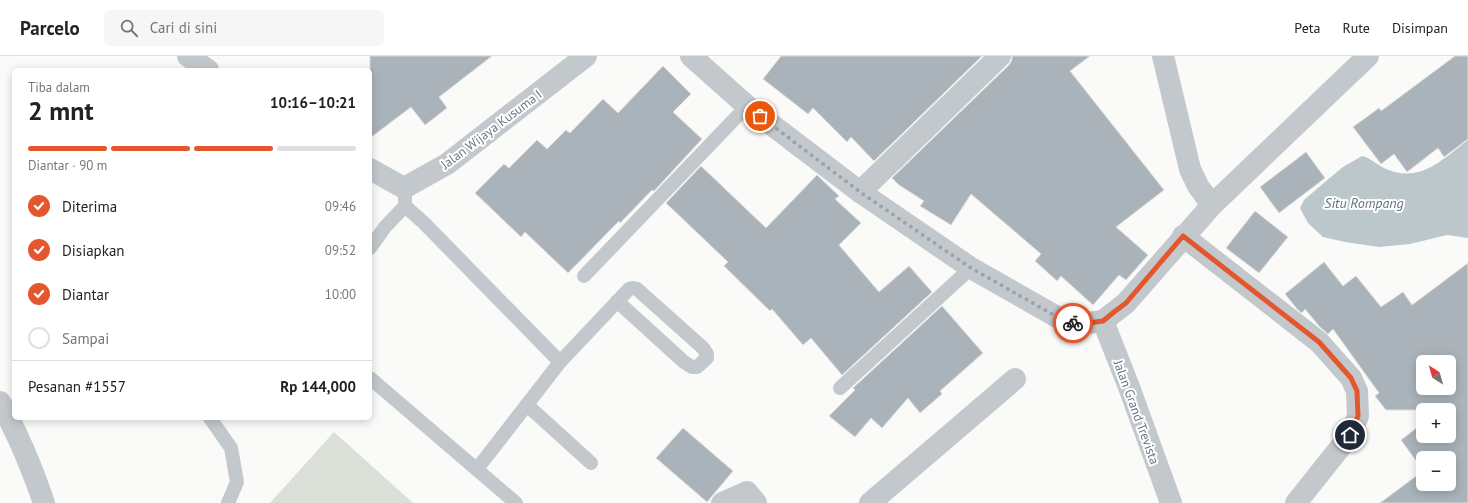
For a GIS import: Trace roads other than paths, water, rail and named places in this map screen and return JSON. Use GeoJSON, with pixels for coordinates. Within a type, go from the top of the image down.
{"type":"FeatureCollection","features":[{"type":"Feature","properties":{"kind":"street"},"geometry":{"type":"LineString","coordinates":[[188,56],[205,68]]}},
{"type":"Feature","properties":{"kind":"street","name":"Jalan Wijaya Kusuma I"},"geometry":{"type":"LineString","coordinates":[[405,197],[586,56]]}},
{"type":"Feature","properties":{"kind":"street"},"geometry":{"type":"LineString","coordinates":[[691,56],[747,106],[860,192],[971,268],[1066,322],[1081,324],[1103,321],[1126,303],[1183,236],[1212,205],[1368,56]]}},
{"type":"Feature","properties":{"kind":"street"},"geometry":{"type":"LineString","coordinates":[[860,192],[1000,56]]}},
{"type":"Feature","properties":{"kind":"street"},"geometry":{"type":"LineString","coordinates":[[1164,56],[1190,169],[1198,186],[1212,205]]}},
{"type":"Feature","properties":{"kind":"street"},"geometry":{"type":"LineString","coordinates":[[372,171],[405,197]]}},
{"type":"Feature","properties":{"kind":"street"},"geometry":{"type":"LineString","coordinates":[[1183,236],[1319,342],[1351,378],[1357,391],[1358,416],[1350,435],[1296,503]]}},
{"type":"Feature","properties":{"kind":"street","name":"Jalan Grand Trevista"},"geometry":{"type":"LineString","coordinates":[[1103,321],[1129,387],[1171,503]]}},
{"type":"Feature","properties":{"kind":"street"},"geometry":{"type":"LineString","coordinates":[[870,503],[1015,379]]}},
{"type":"Feature","properties":{"kind":"street"},"geometry":{"type":"LineString","coordinates":[[0,402],[13,426],[33,470],[44,503]]}},
{"type":"Feature","properties":{"kind":"street"},"geometry":{"type":"LineString","coordinates":[[722,503],[747,492],[756,503]]}},
{"type":"Feature","properties":{"kind":"lane"},"geometry":{"type":"LineString","coordinates":[[584,276],[747,106]]}},
{"type":"Feature","properties":{"kind":"lane"},"geometry":{"type":"LineString","coordinates":[[372,245],[405,197],[424,223],[560,362]]}},
{"type":"Feature","properties":{"kind":"lane"},"geometry":{"type":"LineString","coordinates":[[840,388],[971,268]]}},
{"type":"Feature","properties":{"kind":"lane"},"geometry":{"type":"LineString","coordinates":[[477,469],[560,362],[617,301],[629,289],[633,288],[637,290],[703,348],[707,354],[707,358],[697,367],[692,367],[684,362],[617,301]]}},
{"type":"Feature","properties":{"kind":"lane"},"geometry":{"type":"LineString","coordinates":[[372,380],[516,503]]}},
{"type":"Feature","properties":{"kind":"lane"},"geometry":{"type":"LineString","coordinates":[[527,405],[591,463]]}},
{"type":"Feature","properties":{"kind":"lane"},"geometry":{"type":"LineString","coordinates":[[211,420],[231,448],[237,482],[228,503]]}},
{"type":"Feature","properties":{"kind":"water","name":"Situ Rompang"},"geometry":{"type":"Polygon","coordinates":[[[1468,140],[1468,238],[1447,235],[1410,244],[1379,247],[1345,242],[1323,237],[1308,223],[1300,208],[1304,200],[1326,181],[1343,167],[1362,156],[1386,169],[1398,173],[1410,173],[1430,167],[1449,155],[1468,140]]]}}]}
